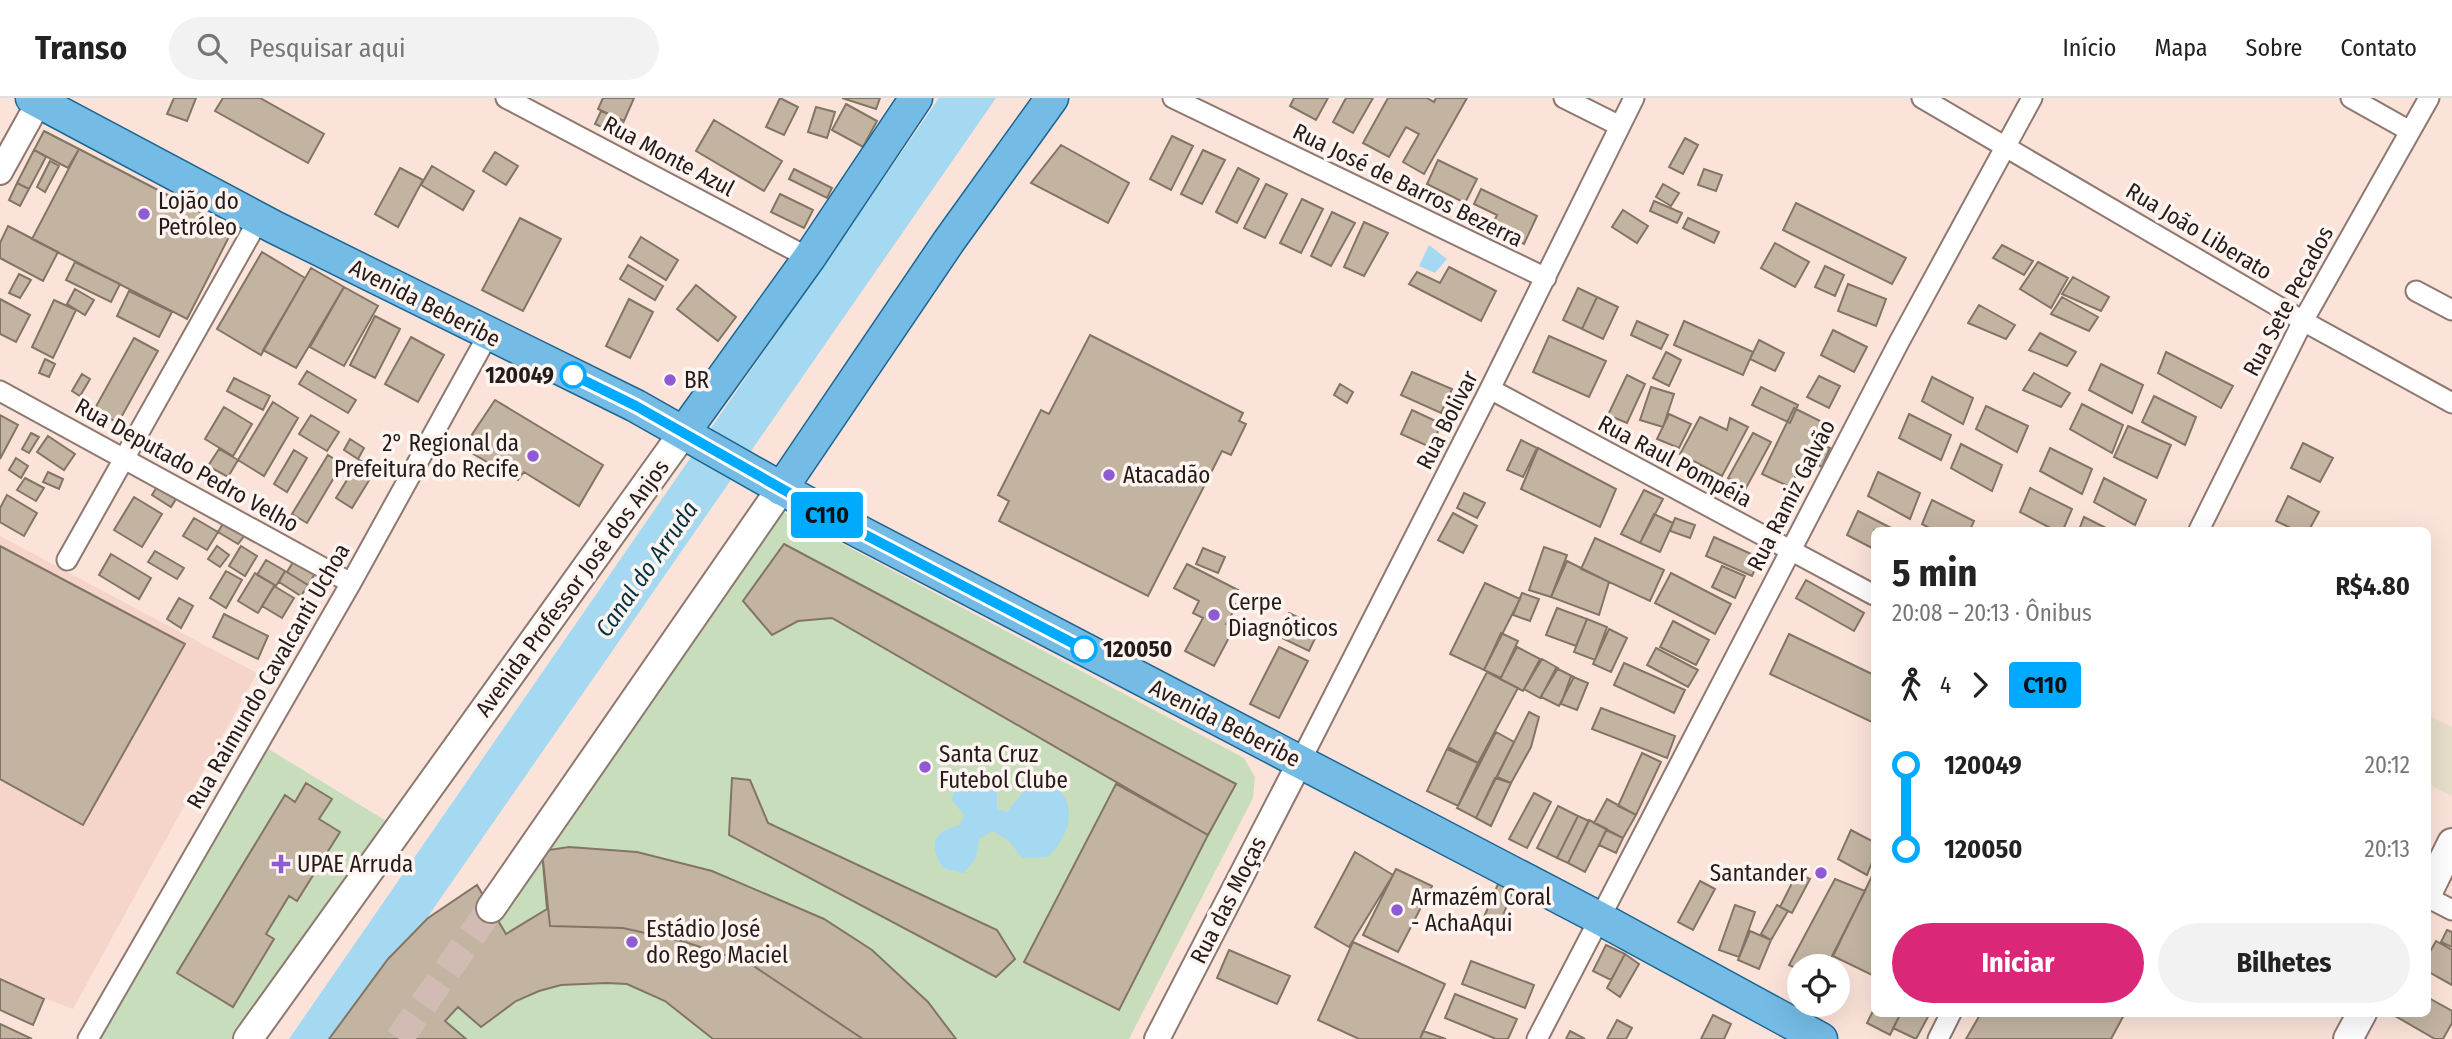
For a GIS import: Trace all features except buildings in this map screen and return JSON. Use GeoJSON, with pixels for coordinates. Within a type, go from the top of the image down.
{"type":"FeatureCollection","features":[{"type":"Feature","properties":{"kind":"main road","name":"Avenida Professor José dos Anjos"},"geometry":{"type":"LineString","coordinates":[[248,1039],[692,437],[915,98]]}},
{"type":"Feature","properties":{"kind":"main road"},"geometry":{"type":"LineString","coordinates":[[491,908],[769,482],[1052,98]]}},
{"type":"Feature","properties":{"kind":"main road","name":"Avenida Beberibe"},"geometry":{"type":"LineString","coordinates":[[37,99],[259,219],[488,335],[612,394],[769,482],[1599,918],[1821,1039]]}},
{"type":"Feature","properties":{"kind":"main road"},"geometry":{"type":"LineString","coordinates":[[2431,888],[2452,843]]}},
{"type":"Feature","properties":{"kind":"main road"},"geometry":{"type":"LineString","coordinates":[[2348,1039],[2360,1017]]}},
{"type":"Feature","properties":{"kind":"street","name":"Rua Monte Azul"},"geometry":{"type":"LineString","coordinates":[[506,98],[809,258]]}},
{"type":"Feature","properties":{"kind":"street","name":"Rua José de Barros Bezerra"},"geometry":{"type":"LineString","coordinates":[[1173,98],[1546,278]]}},
{"type":"Feature","properties":{"kind":"street"},"geometry":{"type":"LineString","coordinates":[[1564,98],[1620,126]]}},
{"type":"Feature","properties":{"kind":"street","name":"Rua Bolivar"},"geometry":{"type":"LineString","coordinates":[[1300,762],[1546,278],[1634,98]]}},
{"type":"Feature","properties":{"kind":"street","name":"Rua João Liberato"},"geometry":{"type":"LineString","coordinates":[[1922,98],[2303,321],[2452,403]]}},
{"type":"Feature","properties":{"kind":"street","name":"Rua Ramiz Galvão"},"geometry":{"type":"LineString","coordinates":[[1537,1039],[1790,551],[2032,98]]}},
{"type":"Feature","properties":{"kind":"street"},"geometry":{"type":"LineString","coordinates":[[2351,98],[2408,130]]}},
{"type":"Feature","properties":{"kind":"street","name":"Rua Sete Pecados"},"geometry":{"type":"LineString","coordinates":[[2200,527],[2303,321],[2408,130],[2429,98]]}},
{"type":"Feature","properties":{"kind":"street"},"geometry":{"type":"LineString","coordinates":[[0,172],[37,99]]}},
{"type":"Feature","properties":{"kind":"street"},"geometry":{"type":"LineString","coordinates":[[66,559],[259,219]]}},
{"type":"Feature","properties":{"kind":"street"},"geometry":{"type":"LineString","coordinates":[[2416,291],[2452,310]]}},
{"type":"Feature","properties":{"kind":"street","name":"Rua Raimundo Cavalcanti Uchoa"},"geometry":{"type":"LineString","coordinates":[[88,1039],[351,583],[488,335]]}},
{"type":"Feature","properties":{"kind":"street","name":"Rua Raul Pompéia"},"geometry":{"type":"LineString","coordinates":[[1490,389],[1871,593]]}},
{"type":"Feature","properties":{"kind":"street","name":"Rua Deputado Pedro Velho"},"geometry":{"type":"LineString","coordinates":[[0,391],[351,583]]}},
{"type":"Feature","properties":{"kind":"street","name":"Rua das Moças"},"geometry":{"type":"LineString","coordinates":[[1157,1039],[1300,762]]}},
{"type":"Feature","properties":{"kind":"street"},"geometry":{"type":"LineString","coordinates":[[2431,898],[2452,910]]}},
{"type":"Feature","properties":{"kind":"street"},"geometry":{"type":"LineString","coordinates":[[1938,1039],[1949,1017]]}},
{"type":"Feature","properties":{"kind":"shaded area"},"geometry":{"type":"Polygon","coordinates":[[[0,536],[257,673],[73,1009],[0,982],[0,536]]]}},
{"type":"Feature","properties":{"kind":"shaded area"},"geometry":{"type":"Polygon","coordinates":[[[2431,717],[2452,727],[2452,796],[2431,785],[2431,717]]]}},
{"type":"Feature","properties":{"kind":"green space","name":"Santa Cruz Futebol Clube"},"geometry":{"type":"Polygon","coordinates":[[[781,511],[1244,758],[1255,777],[1253,798],[1129,1039],[329,1039],[388,959],[428,918],[477,885],[495,917],[781,511]]]}},
{"type":"Feature","properties":{"kind":"green space"},"geometry":{"type":"Polygon","coordinates":[[[262,745],[388,822],[236,1039],[99,1039],[262,745]]]}},
{"type":"Feature","properties":{"kind":"water","name":"Canal do Arruda"},"geometry":{"type":"Polygon","coordinates":[[[939,98],[996,98],[343,1039],[289,1039],[939,98]]]}},
{"type":"Feature","properties":{"kind":"water"},"geometry":{"type":"Polygon","coordinates":[[[1429,245],[1447,259],[1435,273],[1419,266],[1429,245]]]}},
{"type":"Feature","properties":{"kind":"water"},"geometry":{"type":"Polygon","coordinates":[[[973,776],[988,781],[997,790],[997,809],[1007,812],[1029,785],[1047,780],[1058,788],[1068,807],[1069,817],[1063,838],[1048,857],[1022,858],[1008,840],[992,831],[979,839],[976,858],[964,873],[943,868],[936,852],[936,840],[944,831],[960,825],[964,815],[952,800],[954,790],[973,776]]]}},
{"type":"Feature","properties":{"kind":"tunnel"},"geometry":{"type":"LineString","coordinates":[[399,1039],[491,908]]}},
{"type":"Feature","properties":{"kind":"bus line","name":"C110"},"geometry":{"type":"LineString","coordinates":[[573,375],[700,441],[837,520],[1084,649]]}},
{"type":"Feature","properties":{"kind":"place","name":"Lojão do Petróleo"},"geometry":{"type":"Point","coordinates":[144,214]}},
{"type":"Feature","properties":{"kind":"place","name":"120049"},"geometry":{"type":"Point","coordinates":[573,375]}},
{"type":"Feature","properties":{"kind":"place","name":"BR"},"geometry":{"type":"Point","coordinates":[670,380]}},
{"type":"Feature","properties":{"kind":"place","name":"2° Regional da Prefeitura do Recife"},"geometry":{"type":"Point","coordinates":[533,456]}},
{"type":"Feature","properties":{"kind":"place","name":"Atacadão"},"geometry":{"type":"Point","coordinates":[1109,475]}},
{"type":"Feature","properties":{"kind":"place","name":"Cerpe Diagnóticos"},"geometry":{"type":"Point","coordinates":[1214,615]}},
{"type":"Feature","properties":{"kind":"place","name":"120050"},"geometry":{"type":"Point","coordinates":[1084,649]}},
{"type":"Feature","properties":{"kind":"place","name":"Santa Cruz Futebol Clube"},"geometry":{"type":"Point","coordinates":[925,767]}},
{"type":"Feature","properties":{"kind":"place","name":"UPAE Arruda"},"geometry":{"type":"Point","coordinates":[281,864]}},
{"type":"Feature","properties":{"kind":"place","name":"Santander"},"geometry":{"type":"Point","coordinates":[1821,873]}},
{"type":"Feature","properties":{"kind":"place","name":"Armazém Coral - AchaAqui"},"geometry":{"type":"Point","coordinates":[1397,910]}},
{"type":"Feature","properties":{"kind":"place","name":"Estádio José do Rego Maciel"},"geometry":{"type":"Point","coordinates":[632,942]}}]}
